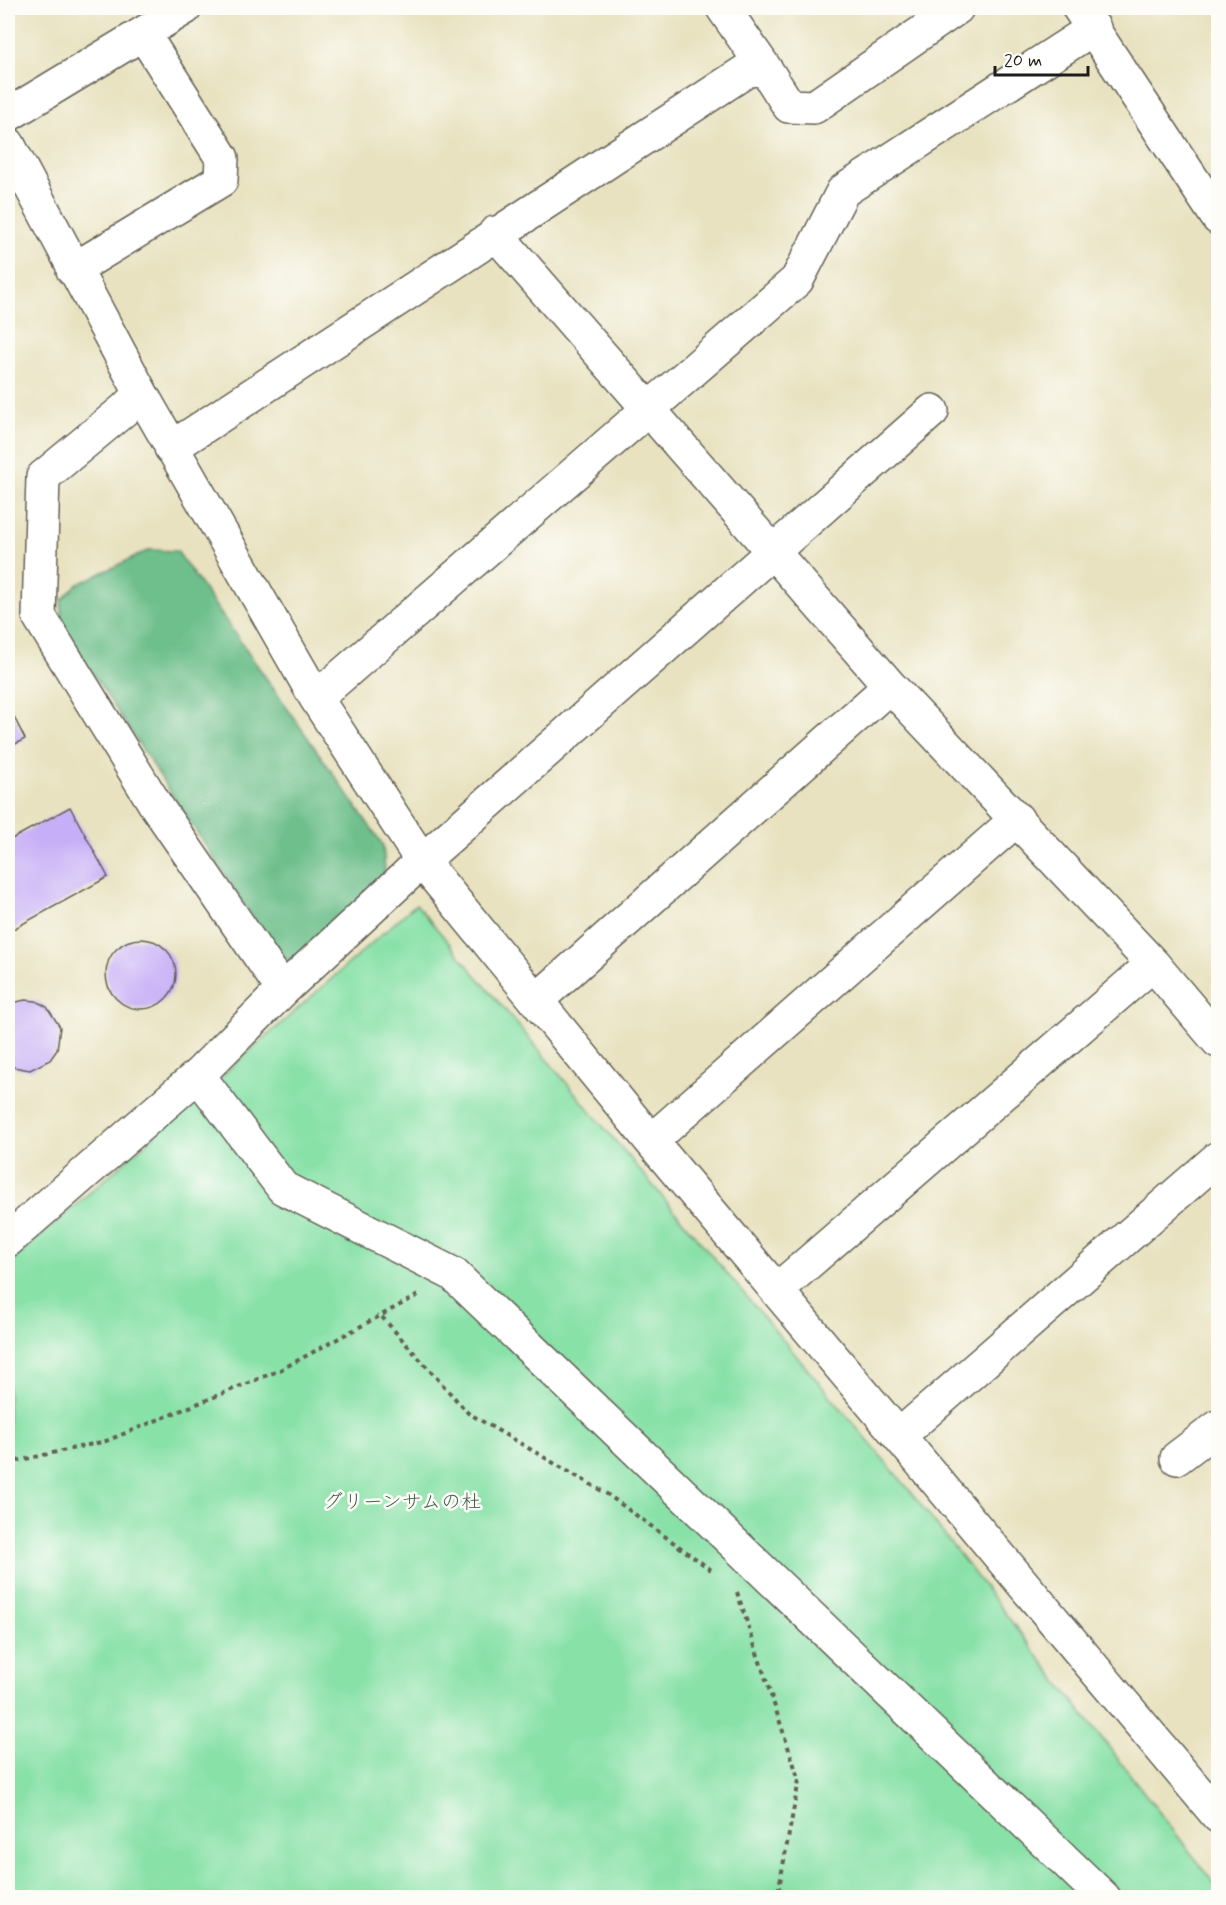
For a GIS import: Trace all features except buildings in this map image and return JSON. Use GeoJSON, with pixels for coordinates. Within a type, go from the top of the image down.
{"type":"FeatureCollection","features":[{"type":"Feature","properties":{"kind":"street"},"geometry":{"type":"LineString","coordinates":[[8,115],[144,35],[185,8]]}},
{"type":"Feature","properties":{"kind":"street"},"geometry":{"type":"LineString","coordinates":[[723,8],[789,106],[814,107],[957,8]]}},
{"type":"Feature","properties":{"kind":"street"},"geometry":{"type":"LineString","coordinates":[[316,698],[797,280],[843,191],[1086,18],[1218,219]]}},
{"type":"Feature","properties":{"kind":"street"},"geometry":{"type":"LineString","coordinates":[[73,270],[221,180],[222,158],[144,35]]}},
{"type":"Feature","properties":{"kind":"street"},"geometry":{"type":"LineString","coordinates":[[171,448],[495,233],[748,69],[766,70]]}},
{"type":"Feature","properties":{"kind":"street"},"geometry":{"type":"LineString","coordinates":[[8,144],[73,270],[171,448],[316,698],[422,861],[651,1141],[1218,1816]]}},
{"type":"Feature","properties":{"kind":"street"},"geometry":{"type":"LineString","coordinates":[[495,233],[890,686],[1153,964],[1218,1041]]}},
{"type":"Feature","properties":{"kind":"street"},"geometry":{"type":"LineString","coordinates":[[142,395],[44,477],[39,616],[155,804],[283,990]]}},
{"type":"Feature","properties":{"kind":"street"},"geometry":{"type":"LineString","coordinates":[[8,1240],[198,1075],[283,990],[422,861],[932,411]]}},
{"type":"Feature","properties":{"kind":"street"},"geometry":{"type":"LineString","coordinates":[[537,1000],[890,686]]}},
{"type":"Feature","properties":{"kind":"street"},"geometry":{"type":"LineString","coordinates":[[651,1141],[1017,819]]}},
{"type":"Feature","properties":{"kind":"street"},"geometry":{"type":"LineString","coordinates":[[777,1290],[1153,964]]}},
{"type":"Feature","properties":{"kind":"street"},"geometry":{"type":"LineString","coordinates":[[198,1075],[283,1188],[453,1274],[1104,1898]]}},
{"type":"Feature","properties":{"kind":"street"},"geometry":{"type":"LineString","coordinates":[[900,1435],[1218,1158]]}},
{"type":"Feature","properties":{"kind":"street"},"geometry":{"type":"LineString","coordinates":[[1177,1458],[1218,1427]]}},
{"type":"Feature","properties":{"kind":"path"},"geometry":{"type":"LineString","coordinates":[[8,1463],[106,1441],[280,1370],[382,1317],[453,1274]]}},
{"type":"Feature","properties":{"kind":"path"},"geometry":{"type":"LineString","coordinates":[[382,1317],[468,1413],[607,1494],[717,1574]]}},
{"type":"Feature","properties":{"kind":"path"},"geometry":{"type":"LineString","coordinates":[[736,1588],[799,1780],[777,1898]]}},
{"type":"Feature","properties":{"kind":"green space"},"geometry":{"type":"Polygon","coordinates":[[[149,550],[177,551],[383,845],[385,870],[377,885],[299,957],[282,962],[62,627],[61,601],[76,585],[149,550]]]}},
{"type":"Feature","properties":{"kind":"green space","name":"グリーンサムの杜"},"geometry":{"type":"Polygon","coordinates":[[[416,904],[911,1492],[1218,1888],[1218,1897],[8,1897],[8,1265],[416,904]]]}}]}
